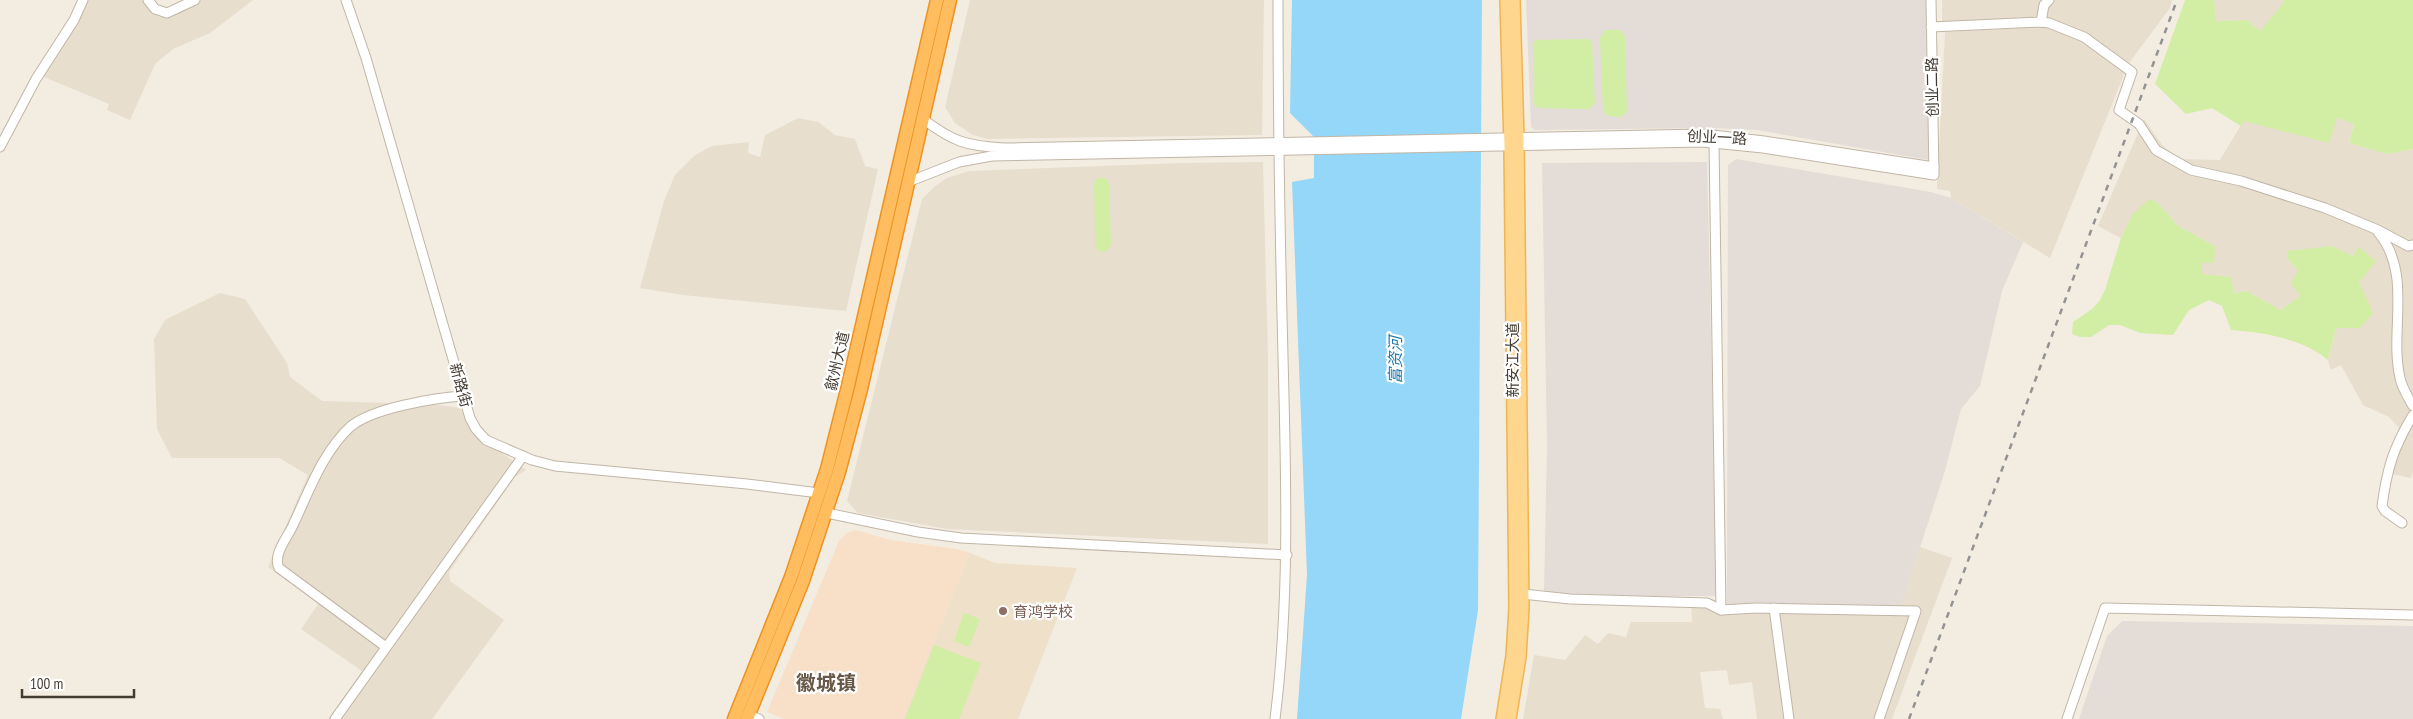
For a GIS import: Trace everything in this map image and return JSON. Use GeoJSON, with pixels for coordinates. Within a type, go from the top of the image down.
{"type":"FeatureCollection","features":[{"type":"Feature","properties":{"kind":"highway","name":"歙州大道"},"geometry":{"type":"LineString","coordinates":[[734,719],[788,585],[819,493],[848,386],[937,0]]}},
{"type":"Feature","properties":{"kind":"highway","name":"歙州大道"},"geometry":{"type":"LineString","coordinates":[[752,718],[826,513],[850,431],[950,0]]}},
{"type":"Feature","properties":{"kind":"main road","name":"新安江大道"},"geometry":{"type":"LineString","coordinates":[[1506,0],[1514,142],[1523,594],[1520,657],[1510,719]]}},
{"type":"Feature","properties":{"kind":"main road","name":"新安江大道"},"geometry":{"type":"LineString","coordinates":[[1502,719],[1512,656],[1515,608],[1514,0]]}},
{"type":"Feature","properties":{"kind":"street"},"geometry":{"type":"LineString","coordinates":[[0,147],[36,79],[74,20],[83,0]]}},
{"type":"Feature","properties":{"kind":"street"},"geometry":{"type":"LineString","coordinates":[[148,0],[155,9],[167,13],[195,0]]}},
{"type":"Feature","properties":{"kind":"street","name":"新路街"},"geometry":{"type":"LineString","coordinates":[[346,0],[366,58],[463,396],[470,418],[481,435],[486,440],[523,456],[555,466],[747,484],[819,493]]}},
{"type":"Feature","properties":{"kind":"street"},"geometry":{"type":"LineString","coordinates":[[1276,719],[1284,636],[1287,555],[1278,147],[1278,0]]}},
{"type":"Feature","properties":{"kind":"street","name":"创业二路"},"geometry":{"type":"LineString","coordinates":[[1931,0],[1934,171]]}},
{"type":"Feature","properties":{"kind":"street"},"geometry":{"type":"LineString","coordinates":[[2041,22],[2044,5],[2049,0]]}},
{"type":"Feature","properties":{"kind":"street"},"geometry":{"type":"LineString","coordinates":[[1931,28],[2041,22],[2065,28],[2084,37],[2132,72],[2119,110],[2139,124],[2156,150],[2191,170],[2241,181],[2325,208],[2372,227],[2408,246],[2413,245]]}},
{"type":"Feature","properties":{"kind":"street"},"geometry":{"type":"LineString","coordinates":[[923,119],[947,136],[964,144],[1004,148],[1278,147]]}},
{"type":"Feature","properties":{"kind":"street","name":"创业一路"},"geometry":{"type":"LineString","coordinates":[[1514,142],[1713,135],[1764,140],[1934,171]]}},
{"type":"Feature","properties":{"kind":"street","name":"创业一路"},"geometry":{"type":"LineString","coordinates":[[1278,147],[1498,142],[1714,142],[1934,171]]}},
{"type":"Feature","properties":{"kind":"street"},"geometry":{"type":"LineString","coordinates":[[1714,142],[1721,610]]}},
{"type":"Feature","properties":{"kind":"street"},"geometry":{"type":"LineString","coordinates":[[908,182],[959,162],[992,156],[1278,147]]}},
{"type":"Feature","properties":{"kind":"street"},"geometry":{"type":"LineString","coordinates":[[2372,227],[2389,248],[2398,271],[2399,370],[2404,390],[2413,406]]}},
{"type":"Feature","properties":{"kind":"street"},"geometry":{"type":"LineString","coordinates":[[386,647],[279,568],[277,557],[314,478],[349,428],[358,422],[409,404],[463,396]]}},
{"type":"Feature","properties":{"kind":"street"},"geometry":{"type":"LineString","coordinates":[[2402,523],[2385,512],[2382,506],[2388,464],[2399,439],[2413,415]]}},
{"type":"Feature","properties":{"kind":"street"},"geometry":{"type":"LineString","coordinates":[[334,719],[523,456]]}},
{"type":"Feature","properties":{"kind":"street"},"geometry":{"type":"LineString","coordinates":[[826,513],[918,532],[961,538],[1287,555]]}},
{"type":"Feature","properties":{"kind":"street"},"geometry":{"type":"LineString","coordinates":[[1523,594],[1570,599],[1707,603],[1721,610],[1774,608],[1916,611],[1880,719]]}},
{"type":"Feature","properties":{"kind":"street"},"geometry":{"type":"LineString","coordinates":[[1774,608],[1789,719]]}},
{"type":"Feature","properties":{"kind":"street"},"geometry":{"type":"LineString","coordinates":[[2068,719],[2105,608],[2413,615]]}},
{"type":"Feature","properties":{"kind":"shaded area"},"geometry":{"type":"Polygon","coordinates":[[[87,0],[144,0],[157,16],[165,17],[200,0],[253,0],[210,33],[173,49],[155,64],[130,120],[107,110],[109,104],[44,77],[87,0]]]}},
{"type":"Feature","properties":{"kind":"shaded area"},"geometry":{"type":"Polygon","coordinates":[[[970,0],[1264,0],[1262,135],[988,139],[973,135],[955,123],[945,107],[970,0]]]}},
{"type":"Feature","properties":{"kind":"shaded area"},"geometry":{"type":"Polygon","coordinates":[[[1526,0],[1926,0],[1929,160],[1757,130],[1711,128],[1535,130],[1531,127],[1526,0]]]}},
{"type":"Feature","properties":{"kind":"shaded area"},"geometry":{"type":"Polygon","coordinates":[[[1942,0],[2172,0],[2170,8],[2129,63],[2088,35],[2038,16],[2013,20],[1942,22],[1942,0]]]}},
{"type":"Feature","properties":{"kind":"shaded area"},"geometry":{"type":"Polygon","coordinates":[[[2214,0],[2282,0],[2285,2],[2260,31],[2247,20],[2216,21],[2214,0]]]}},
{"type":"Feature","properties":{"kind":"shaded area"},"geometry":{"type":"Polygon","coordinates":[[[2046,27],[2077,38],[2125,72],[2050,258],[1951,198],[1950,191],[1937,189],[1945,32],[2046,27]]]}},
{"type":"Feature","properties":{"kind":"shaded area"},"geometry":{"type":"Polygon","coordinates":[[[798,118],[818,122],[835,135],[855,139],[865,166],[878,169],[846,311],[683,295],[640,288],[664,201],[675,175],[694,156],[712,146],[749,142],[748,153],[760,157],[765,135],[798,118]]]}},
{"type":"Feature","properties":{"kind":"shaded area"},"geometry":{"type":"Polygon","coordinates":[[[2336,118],[2354,123],[2349,143],[2387,154],[2413,149],[2413,471],[2411,478],[2383,472],[2399,428],[2389,417],[2363,405],[2341,365],[2331,370],[2328,361],[2336,328],[2360,328],[2359,248],[2353,256],[2332,246],[2287,258],[2298,271],[2300,296],[2281,310],[2246,291],[2234,293],[2231,277],[2202,274],[2202,262],[2215,246],[2178,226],[2159,204],[2132,215],[2121,238],[2098,226],[2144,119],[2163,146],[2181,159],[2220,160],[2244,120],[2329,143],[2336,118]]]}},
{"type":"Feature","properties":{"kind":"shaded area"},"geometry":{"type":"Polygon","coordinates":[[[1736,159],[1931,192],[1951,198],[2023,242],[2002,291],[1980,386],[1961,409],[1945,471],[1901,606],[1727,604],[1728,165],[1736,159]]]}},
{"type":"Feature","properties":{"kind":"shaded area"},"geometry":{"type":"Polygon","coordinates":[[[1263,162],[1268,360],[1268,544],[947,529],[858,513],[847,501],[922,199],[934,187],[947,178],[969,171],[1180,163],[1263,162]]]}},
{"type":"Feature","properties":{"kind":"shaded area"},"geometry":{"type":"Polygon","coordinates":[[[1707,162],[1717,596],[1569,596],[1544,591],[1547,445],[1542,163],[1707,162]]]}},
{"type":"Feature","properties":{"kind":"shaded area"},"geometry":{"type":"Polygon","coordinates":[[[220,293],[245,299],[287,363],[290,377],[322,401],[388,403],[390,414],[430,404],[460,408],[473,433],[526,470],[515,477],[449,572],[450,581],[504,620],[432,719],[328,719],[362,671],[301,629],[319,603],[268,567],[308,475],[279,458],[172,458],[157,429],[154,339],[165,320],[220,293]]]}},
{"type":"Feature","properties":{"kind":"shaded area"},"geometry":{"type":"Polygon","coordinates":[[[856,530],[890,540],[957,549],[970,553],[903,719],[785,719],[767,712],[839,541],[847,533],[856,530]]]}},
{"type":"Feature","properties":{"kind":"shaded area"},"geometry":{"type":"Polygon","coordinates":[[[1920,547],[1952,558],[1892,719],[1757,719],[1752,682],[1729,685],[1727,670],[1700,672],[1705,708],[1720,709],[1723,719],[1523,719],[1534,655],[1565,660],[1585,635],[1598,644],[1608,633],[1626,637],[1631,622],[1692,622],[1691,598],[1711,599],[1727,604],[1901,606],[1920,547]]]}},
{"type":"Feature","properties":{"kind":"shaded area","name":"育鸿学校"},"geometry":{"type":"Polygon","coordinates":[[[970,553],[995,563],[1077,568],[1018,719],[903,719],[970,553]]]}},
{"type":"Feature","properties":{"kind":"shaded area"},"geometry":{"type":"Polygon","coordinates":[[[2122,621],[2413,626],[2413,719],[2079,719],[2107,636],[2122,621]]]}},
{"type":"Feature","properties":{"kind":"green space"},"geometry":{"type":"Polygon","coordinates":[[[2185,0],[2214,0],[2216,21],[2247,20],[2260,31],[2284,2],[2282,0],[2413,0],[2413,149],[2387,154],[2349,143],[2354,124],[2337,118],[2329,143],[2244,121],[2241,126],[2212,108],[2186,114],[2155,84],[2185,0]]]}},
{"type":"Feature","properties":{"kind":"green space"},"geometry":{"type":"Polygon","coordinates":[[[1605,30],[1620,30],[1625,36],[1627,112],[1621,117],[1608,116],[1603,111],[1600,38],[1605,30]]]}},
{"type":"Feature","properties":{"kind":"green space"},"geometry":{"type":"Polygon","coordinates":[[[1588,39],[1592,42],[1595,103],[1589,109],[1538,108],[1534,104],[1533,43],[1536,40],[1588,39]]]}},
{"type":"Feature","properties":{"kind":"green space"},"geometry":{"type":"Polygon","coordinates":[[[1101,177],[1107,179],[1109,184],[1111,244],[1107,251],[1102,252],[1097,250],[1095,245],[1094,185],[1095,180],[1101,177]]]}},
{"type":"Feature","properties":{"kind":"green space"},"geometry":{"type":"Polygon","coordinates":[[[2150,199],[2159,204],[2178,226],[2215,246],[2214,263],[2202,263],[2202,274],[2231,277],[2234,293],[2246,291],[2281,310],[2300,296],[2291,283],[2298,271],[2287,258],[2287,251],[2332,246],[2353,256],[2359,247],[2376,261],[2359,282],[2373,313],[2360,328],[2336,328],[2328,360],[2295,342],[2269,335],[2231,330],[2222,306],[2209,300],[2189,310],[2173,335],[2140,333],[2120,325],[2109,325],[2091,337],[2080,337],[2072,334],[2073,322],[2092,309],[2100,300],[2105,290],[2121,238],[2132,215],[2150,199]]]}},
{"type":"Feature","properties":{"kind":"green space"},"geometry":{"type":"Polygon","coordinates":[[[964,613],[980,619],[969,647],[954,641],[964,613]]]}},
{"type":"Feature","properties":{"kind":"green space"},"geometry":{"type":"Polygon","coordinates":[[[934,645],[981,663],[959,719],[905,719],[934,645]]]}},
{"type":"Feature","properties":{"kind":"water","name":"富资河"},"geometry":{"type":"Polygon","coordinates":[[[1292,0],[1482,0],[1478,610],[1461,719],[1297,719],[1307,575],[1292,182],[1314,178],[1314,137],[1290,113],[1292,0]]]}},
{"type":"Feature","properties":{"kind":"railway"},"geometry":{"type":"LineString","coordinates":[[1909,719],[2177,0]]}},
{"type":"Feature","properties":{"kind":"place","name":"育鸿学校"},"geometry":{"type":"Point","coordinates":[1003,611]}},
{"type":"Feature","properties":{"kind":"district","name":"徽城镇"},"geometry":{"type":"Point","coordinates":[826,683]}}]}
